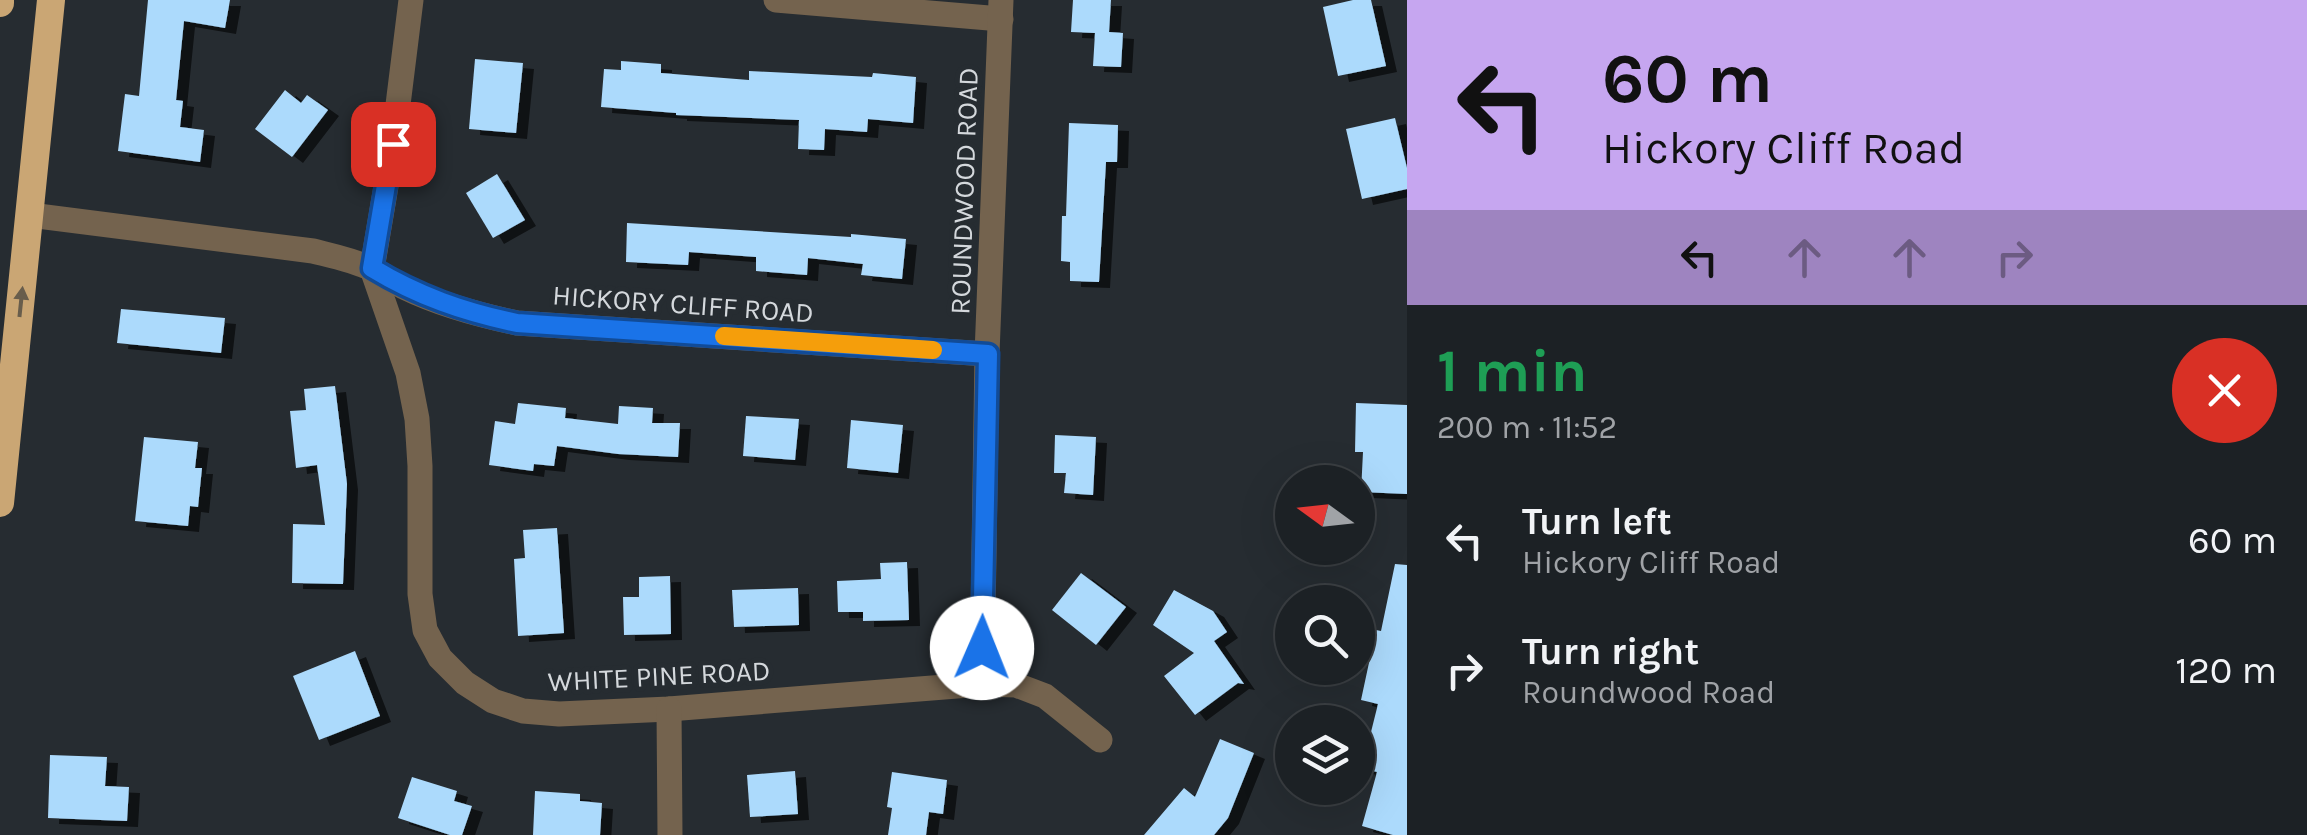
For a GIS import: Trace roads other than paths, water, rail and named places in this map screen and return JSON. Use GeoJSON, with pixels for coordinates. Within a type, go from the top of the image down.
{"type":"FeatureCollection","features":[{"type":"Feature","properties":{"kind":"highway"},"geometry":{"type":"LineString","coordinates":[[0,504],[51,0]]}},
{"type":"Feature","properties":{"kind":"street"},"geometry":{"type":"LineString","coordinates":[[372,268],[411,0]]}},
{"type":"Feature","properties":{"kind":"street"},"geometry":{"type":"LineString","coordinates":[[776,0],[1001,10]]}},
{"type":"Feature","properties":{"kind":"street","name":"ROUNDWOOD ROAD"},"geometry":{"type":"LineString","coordinates":[[982,684],[988,354],[1001,10]]}},
{"type":"Feature","properties":{"kind":"street","name":"HICKORY CLIFF ROAD"},"geometry":{"type":"LineString","coordinates":[[30,215],[343,258],[440,302],[517,323],[988,354]]}},
{"type":"Feature","properties":{"kind":"street","name":"WHITE PINE ROAD"},"geometry":{"type":"LineString","coordinates":[[372,268],[408,373],[417,418],[420,594],[425,630],[440,658],[465,683],[493,701],[523,711],[558,714],[669,710],[982,684],[1016,685],[1045,696],[1100,740]]}},
{"type":"Feature","properties":{"kind":"street"},"geometry":{"type":"LineString","coordinates":[[669,710],[670,835]]}}]}
